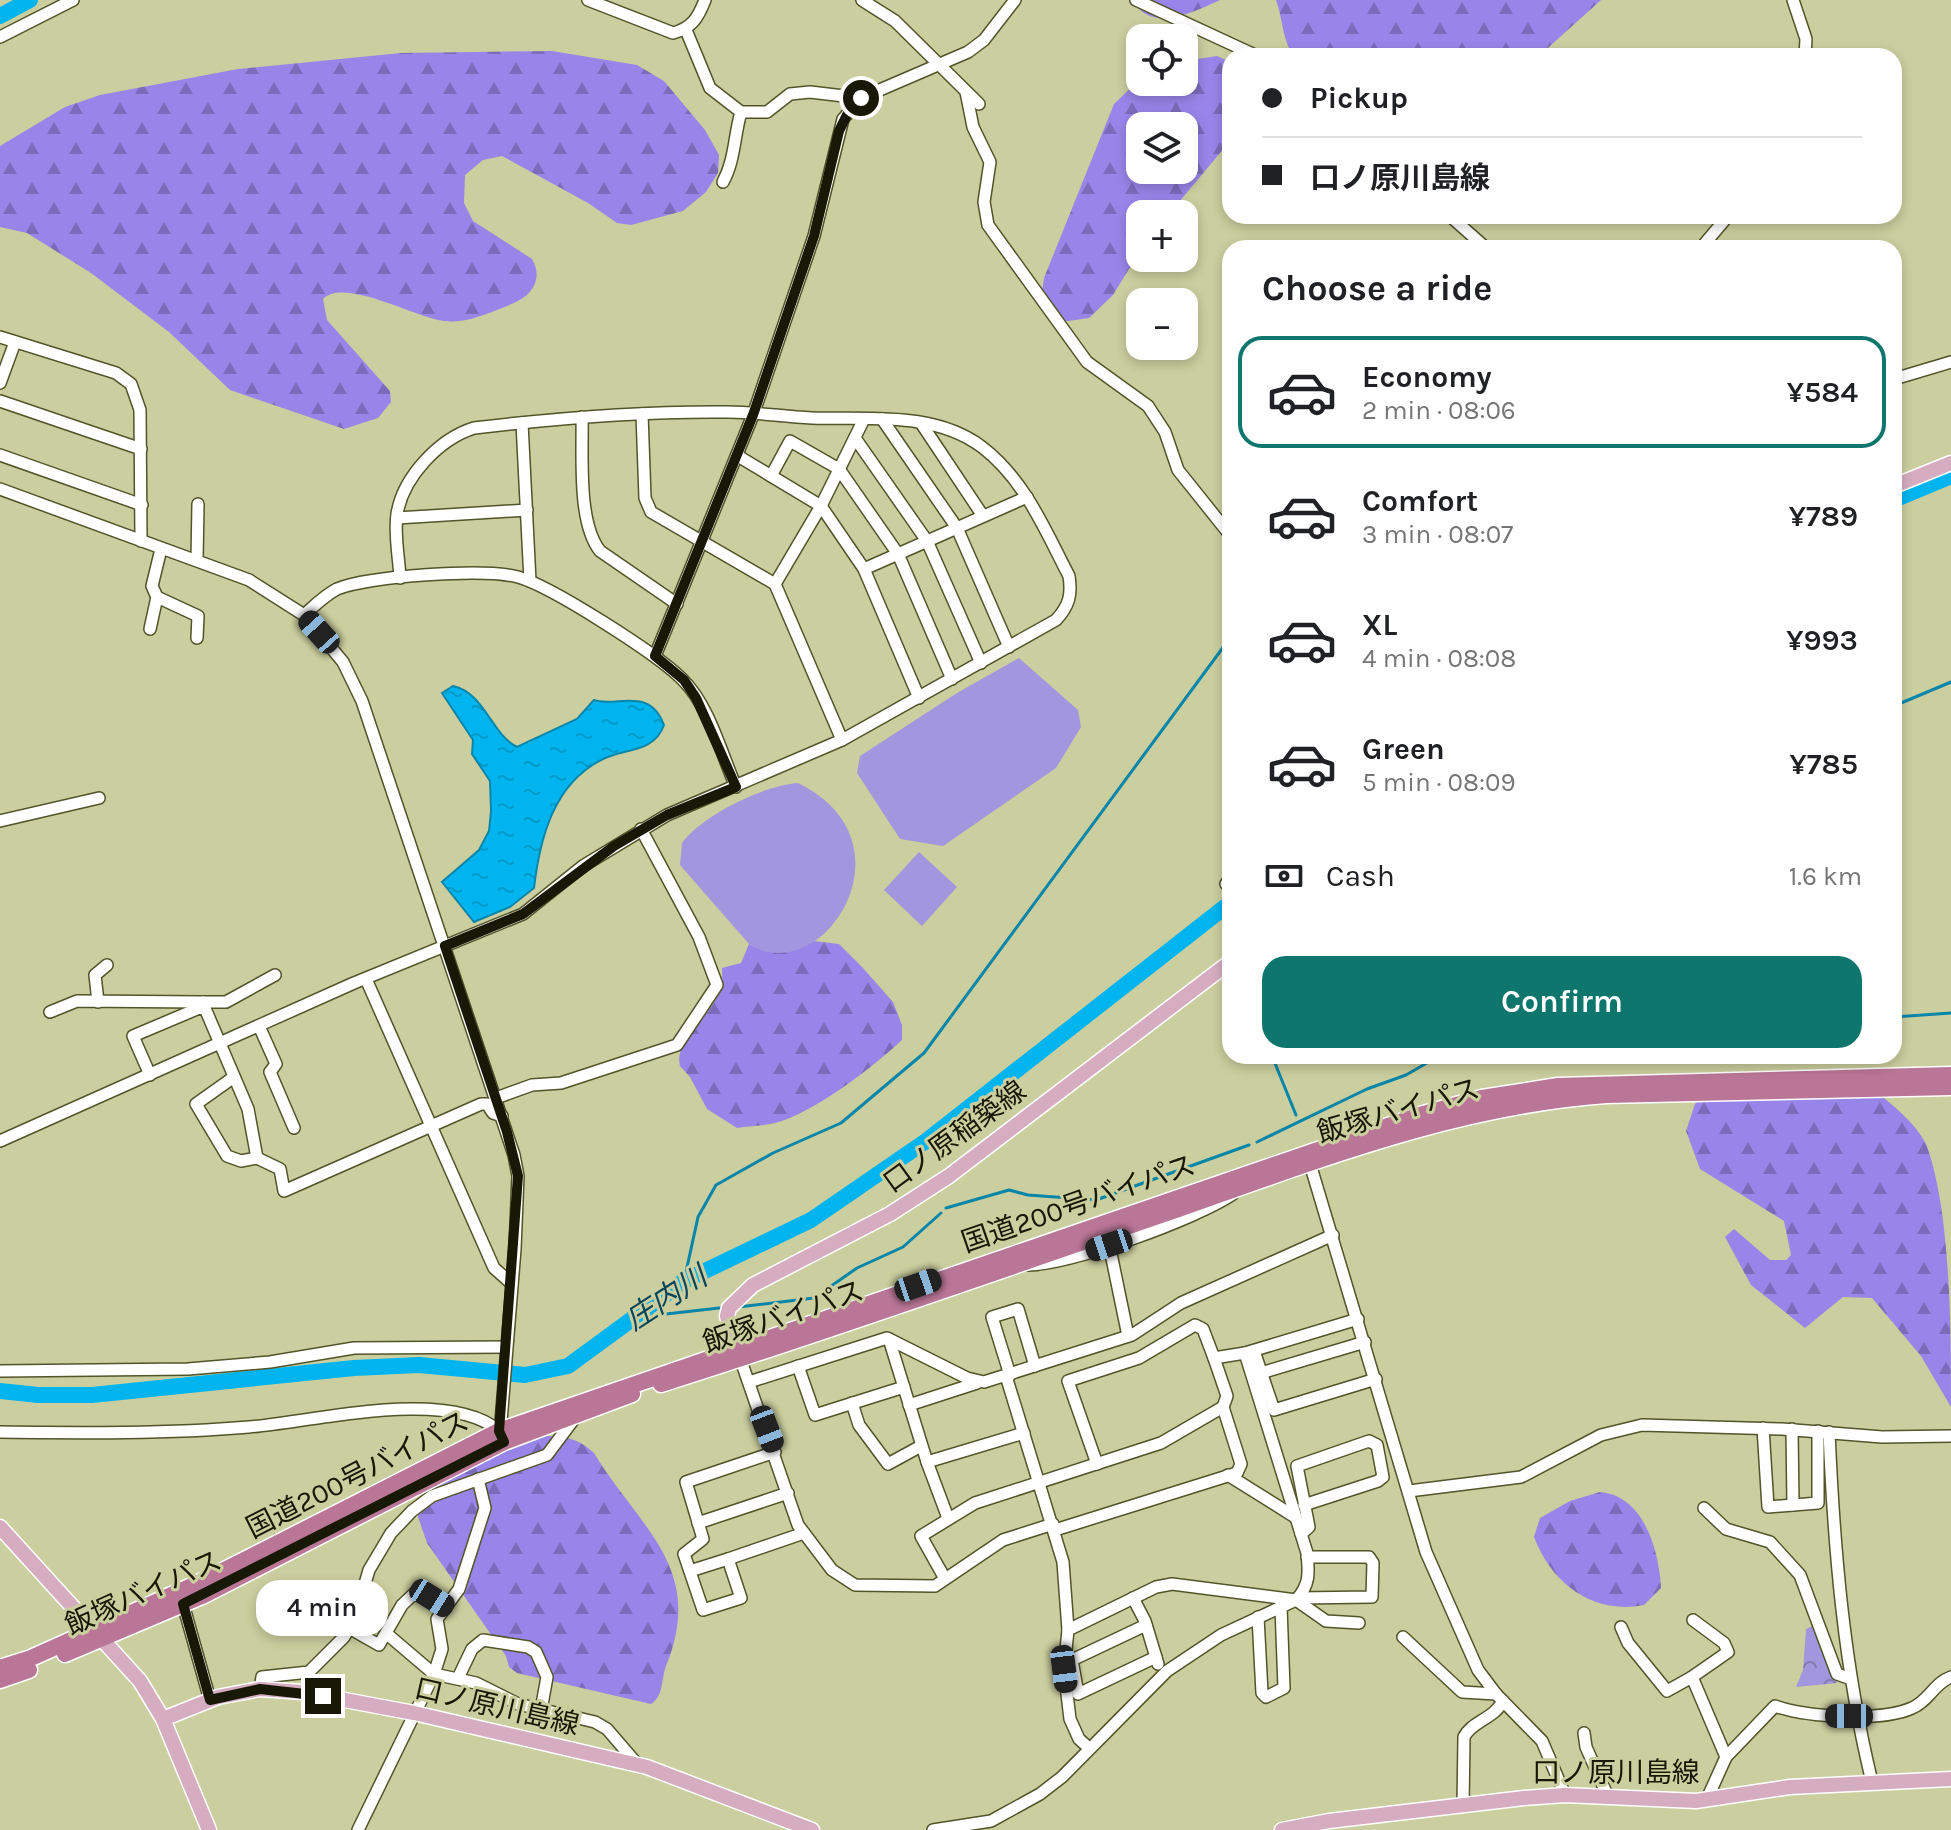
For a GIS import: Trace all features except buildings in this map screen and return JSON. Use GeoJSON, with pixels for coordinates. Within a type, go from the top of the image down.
{"type":"FeatureCollection","features":[{"type":"Feature","properties":{"kind":"highway","name":"国道200号バイパス"},"geometry":{"type":"LineString","coordinates":[[0,1668],[99,1633],[272,1548],[443,1456],[1469,1101],[1558,1086],[1951,1075]]}},
{"type":"Feature","properties":{"kind":"highway","name":"飯塚バイパス"},"geometry":{"type":"LineString","coordinates":[[0,1680],[99,1633],[183,1604],[501,1436],[578,1414],[738,1353],[1013,1265],[1108,1239],[1308,1158],[1476,1112],[1558,1099],[1951,1087]]}},
{"type":"Feature","properties":{"kind":"main road"},"geometry":{"type":"LineString","coordinates":[[1902,483],[1951,463]]}},
{"type":"Feature","properties":{"kind":"main road","name":"口ノ原稲築線"},"geometry":{"type":"LineString","coordinates":[[738,1353],[727,1316],[729,1308],[753,1285],[890,1214],[949,1176],[1222,968]]}},
{"type":"Feature","properties":{"kind":"main road"},"geometry":{"type":"LineString","coordinates":[[0,1527],[140,1681],[163,1719],[209,1830]]}},
{"type":"Feature","properties":{"kind":"main road","name":"口ノ原川島線"},"geometry":{"type":"LineString","coordinates":[[163,1719],[210,1700],[260,1689],[302,1692],[414,1713],[638,1765],[812,1830]]}},
{"type":"Feature","properties":{"kind":"main road","name":"口ノ原川島線"},"geometry":{"type":"LineString","coordinates":[[1282,1830],[1329,1821],[1565,1795],[1707,1799],[1790,1787],[1951,1779]]}},
{"type":"Feature","properties":{"kind":"street"},"geometry":{"type":"LineString","coordinates":[[0,37],[73,0]]}},
{"type":"Feature","properties":{"kind":"street"},"geometry":{"type":"LineString","coordinates":[[588,0],[673,33],[686,30],[695,21],[705,0]]}},
{"type":"Feature","properties":{"kind":"street"},"geometry":{"type":"LineString","coordinates":[[862,0],[895,21],[979,104]]}},
{"type":"Feature","properties":{"kind":"street"},"geometry":{"type":"LineString","coordinates":[[655,656],[753,415],[814,236],[839,131],[851,107],[861,98],[940,67],[984,40],[1015,0]]}},
{"type":"Feature","properties":{"kind":"street"},"geometry":{"type":"LineString","coordinates":[[1136,0],[1240,48]]}},
{"type":"Feature","properties":{"kind":"street"},"geometry":{"type":"LineString","coordinates":[[1793,0],[1806,39],[1805,48]]}},
{"type":"Feature","properties":{"kind":"street"},"geometry":{"type":"LineString","coordinates":[[686,30],[710,88],[741,112],[771,111],[790,94],[810,92],[861,98]]}},
{"type":"Feature","properties":{"kind":"street"},"geometry":{"type":"LineString","coordinates":[[966,92],[973,127],[990,162],[984,202],[988,225],[1087,362],[1148,406],[1165,432],[1178,470],[1222,525]]}},
{"type":"Feature","properties":{"kind":"street"},"geometry":{"type":"LineString","coordinates":[[723,182],[732,164],[733,139],[741,112]]}},
{"type":"Feature","properties":{"kind":"street"},"geometry":{"type":"LineString","coordinates":[[1459,224],[1477,240]]}},
{"type":"Feature","properties":{"kind":"street"},"geometry":{"type":"LineString","coordinates":[[1708,240],[1721,224]]}},
{"type":"Feature","properties":{"kind":"street"},"geometry":{"type":"LineString","coordinates":[[0,337],[116,373],[136,393],[140,410],[141,541]]}},
{"type":"Feature","properties":{"kind":"street"},"geometry":{"type":"LineString","coordinates":[[0,383],[15,342]]}},
{"type":"Feature","properties":{"kind":"street"},"geometry":{"type":"LineString","coordinates":[[1902,377],[1951,362]]}},
{"type":"Feature","properties":{"kind":"street"},"geometry":{"type":"LineString","coordinates":[[0,401],[141,449]]}},
{"type":"Feature","properties":{"kind":"street"},"geometry":{"type":"LineString","coordinates":[[642,414],[648,506],[656,517],[775,584],[842,740]]}},
{"type":"Feature","properties":{"kind":"street"},"geometry":{"type":"LineString","coordinates":[[0,1141],[366,979],[523,914],[583,866],[641,829],[842,740],[1056,620],[1066,610],[1071,593],[1069,576],[1015,477],[981,447],[957,432],[921,423],[882,419],[753,415],[582,417],[474,428],[458,433],[440,446],[406,487],[397,518],[400,578]]}},
{"type":"Feature","properties":{"kind":"street"},"geometry":{"type":"LineString","coordinates":[[582,417],[587,517],[592,541],[600,551],[677,604]]}},
{"type":"Feature","properties":{"kind":"street"},"geometry":{"type":"LineString","coordinates":[[775,584],[821,506],[864,419]]}},
{"type":"Feature","properties":{"kind":"street"},"geometry":{"type":"LineString","coordinates":[[882,419],[957,528],[1009,647]]}},
{"type":"Feature","properties":{"kind":"street"},"geometry":{"type":"LineString","coordinates":[[522,423],[530,581]]}},
{"type":"Feature","properties":{"kind":"street"},"geometry":{"type":"LineString","coordinates":[[921,423],[983,516]]}},
{"type":"Feature","properties":{"kind":"street"},"geometry":{"type":"LineString","coordinates":[[855,438],[927,541],[981,663]]}},
{"type":"Feature","properties":{"kind":"street"},"geometry":{"type":"LineString","coordinates":[[771,476],[790,441],[839,469],[898,554],[952,679]]}},
{"type":"Feature","properties":{"kind":"street"},"geometry":{"type":"LineString","coordinates":[[0,455],[142,505]]}},
{"type":"Feature","properties":{"kind":"street"},"geometry":{"type":"LineString","coordinates":[[738,456],[821,506],[864,569],[919,698]]}},
{"type":"Feature","properties":{"kind":"street"},"geometry":{"type":"LineString","coordinates":[[0,489],[249,580],[304,615],[343,662],[362,701],[502,1116],[518,1176],[501,1436]]}},
{"type":"Feature","properties":{"kind":"street"},"geometry":{"type":"LineString","coordinates":[[864,569],[1027,497]]}},
{"type":"Feature","properties":{"kind":"street"},"geometry":{"type":"LineString","coordinates":[[197,560],[198,504]]}},
{"type":"Feature","properties":{"kind":"street"},"geometry":{"type":"LineString","coordinates":[[397,518],[527,510]]}},
{"type":"Feature","properties":{"kind":"street"},"geometry":{"type":"LineString","coordinates":[[150,629],[157,597],[152,586],[161,549]]}},
{"type":"Feature","properties":{"kind":"street"},"geometry":{"type":"LineString","coordinates":[[304,615],[337,589],[400,578],[495,574],[530,581],[655,656],[684,680],[696,698],[736,787]]}},
{"type":"Feature","properties":{"kind":"street"},"geometry":{"type":"LineString","coordinates":[[157,597],[198,616],[197,638]]}},
{"type":"Feature","properties":{"kind":"street"},"geometry":{"type":"LineString","coordinates":[[0,821],[99,798]]}},
{"type":"Feature","properties":{"kind":"street"},"geometry":{"type":"LineString","coordinates":[[496,1098],[532,1085],[561,1083],[677,1045],[717,985],[699,937],[641,829]]}},
{"type":"Feature","properties":{"kind":"street"},"geometry":{"type":"LineString","coordinates":[[98,1002],[95,975],[107,965]]}},
{"type":"Feature","properties":{"kind":"street"},"geometry":{"type":"LineString","coordinates":[[50,1012],[77,1001],[226,1002],[275,975]]}},
{"type":"Feature","properties":{"kind":"street"},"geometry":{"type":"LineString","coordinates":[[366,979],[494,1268],[512,1284]]}},
{"type":"Feature","properties":{"kind":"street"},"geometry":{"type":"LineString","coordinates":[[204,1004],[248,1109],[257,1158]]}},
{"type":"Feature","properties":{"kind":"street"},"geometry":{"type":"LineString","coordinates":[[150,1075],[133,1036],[204,1004]]}},
{"type":"Feature","properties":{"kind":"street"},"geometry":{"type":"LineString","coordinates":[[259,1026],[276,1064],[270,1072],[294,1128]]}},
{"type":"Feature","properties":{"kind":"street"},"geometry":{"type":"LineString","coordinates":[[234,1077],[196,1104],[227,1156],[241,1161],[257,1158],[280,1169],[284,1191],[485,1103],[493,1113],[502,1116]]}},
{"type":"Feature","properties":{"kind":"street"},"geometry":{"type":"LineString","coordinates":[[1308,1158],[1426,1552],[1478,1670],[1500,1698],[1542,1741],[1565,1795]]}},
{"type":"Feature","properties":{"kind":"street"},"geometry":{"type":"LineString","coordinates":[[909,1405],[1128,1336],[1181,1303],[1333,1235]]}},
{"type":"Feature","properties":{"kind":"street"},"geometry":{"type":"LineString","coordinates":[[1108,1239],[1128,1336]]}},
{"type":"Feature","properties":{"kind":"street"},"geometry":{"type":"LineString","coordinates":[[1035,1366],[1018,1309],[992,1317],[1063,1562],[1068,1630],[1064,1669],[1072,1696]]}},
{"type":"Feature","properties":{"kind":"street"},"geometry":{"type":"LineString","coordinates":[[1214,1358],[1250,1352],[1358,1319]]}},
{"type":"Feature","properties":{"kind":"street"},"geometry":{"type":"LineString","coordinates":[[738,1353],[804,1533],[832,1570],[855,1585],[939,1582],[1003,1540],[1237,1473],[1241,1464],[1223,1407],[1227,1396],[1203,1329],[1195,1325],[1139,1358],[1068,1381],[1097,1464]]}},
{"type":"Feature","properties":{"kind":"street"},"geometry":{"type":"LineString","coordinates":[[749,1382],[889,1339],[977,1383]]}},
{"type":"Feature","properties":{"kind":"street"},"geometry":{"type":"LineString","coordinates":[[889,1339],[921,1446],[948,1518]]}},
{"type":"Feature","properties":{"kind":"street"},"geometry":{"type":"LineString","coordinates":[[1261,1373],[1365,1342]]}},
{"type":"Feature","properties":{"kind":"street"},"geometry":{"type":"LineString","coordinates":[[0,1371],[188,1369],[270,1362],[354,1348],[506,1348]]}},
{"type":"Feature","properties":{"kind":"street"},"geometry":{"type":"LineString","coordinates":[[1250,1352],[1272,1406],[1278,1411],[1376,1379]]}},
{"type":"Feature","properties":{"kind":"street"},"geometry":{"type":"LineString","coordinates":[[933,1830],[991,1821],[1017,1808],[1062,1777],[1161,1676],[1221,1635],[1297,1599],[1307,1585],[1307,1557],[1250,1352]]}},
{"type":"Feature","properties":{"kind":"street"},"geometry":{"type":"LineString","coordinates":[[798,1366],[815,1415],[904,1387]]}},
{"type":"Feature","properties":{"kind":"street"},"geometry":{"type":"LineString","coordinates":[[852,1403],[859,1425],[888,1464],[921,1446]]}},
{"type":"Feature","properties":{"kind":"street"},"geometry":{"type":"LineString","coordinates":[[939,1582],[921,1536],[948,1518],[975,1503],[1161,1443],[1223,1407]]}},
{"type":"Feature","properties":{"kind":"street"},"geometry":{"type":"LineString","coordinates":[[0,1432],[250,1427],[396,1409],[486,1420],[501,1436]]}},
{"type":"Feature","properties":{"kind":"street"},"geometry":{"type":"LineString","coordinates":[[260,1689],[262,1677],[309,1672],[349,1628],[369,1570],[391,1533],[432,1496],[510,1471],[547,1455],[578,1414]]}},
{"type":"Feature","properties":{"kind":"street"},"geometry":{"type":"LineString","coordinates":[[1409,1491],[1521,1477],[1601,1435],[1642,1425],[1792,1429],[1882,1437],[1951,1436]]}},
{"type":"Feature","properties":{"kind":"street"},"geometry":{"type":"LineString","coordinates":[[1763,1428],[1768,1507],[1818,1503],[1824,1431]]}},
{"type":"Feature","properties":{"kind":"street"},"geometry":{"type":"LineString","coordinates":[[1792,1429],[1793,1505]]}},
{"type":"Feature","properties":{"kind":"street"},"geometry":{"type":"LineString","coordinates":[[1824,1431],[1851,1679],[1872,1782]]}},
{"type":"Feature","properties":{"kind":"street"},"geometry":{"type":"LineString","coordinates":[[927,1462],[1024,1433]]}},
{"type":"Feature","properties":{"kind":"street"},"geometry":{"type":"LineString","coordinates":[[1301,1534],[1308,1532],[1309,1527],[1306,1512],[1303,1497],[1297,1466],[1369,1441],[1377,1445],[1383,1477],[1378,1481],[1348,1490],[1319,1500],[1304,1505]]}},
{"type":"Feature","properties":{"kind":"street"},"geometry":{"type":"LineString","coordinates":[[728,1559],[741,1598],[703,1610],[684,1554],[703,1539],[686,1482],[775,1452]]}},
{"type":"Feature","properties":{"kind":"street"},"geometry":{"type":"LineString","coordinates":[[1228,1475],[1295,1517]]}},
{"type":"Feature","properties":{"kind":"street"},"geometry":{"type":"LineString","coordinates":[[358,1830],[434,1674],[442,1649],[437,1619],[459,1589],[485,1508],[478,1479]]}},
{"type":"Feature","properties":{"kind":"street"},"geometry":{"type":"LineString","coordinates":[[698,1523],[788,1493]]}},
{"type":"Feature","properties":{"kind":"street"},"geometry":{"type":"LineString","coordinates":[[1704,1508],[1726,1529],[1770,1542],[1800,1575],[1837,1674],[1851,1679]]}},
{"type":"Feature","properties":{"kind":"street"},"geometry":{"type":"LineString","coordinates":[[690,1571],[804,1533]]}},
{"type":"Feature","properties":{"kind":"street"},"geometry":{"type":"LineString","coordinates":[[1068,1630],[1133,1598],[1172,1584],[1297,1599],[1372,1597],[1373,1563],[1369,1557],[1307,1557]]}},
{"type":"Feature","properties":{"kind":"street"},"geometry":{"type":"LineString","coordinates":[[349,1628],[379,1645],[402,1605],[419,1589],[446,1606]]}},
{"type":"Feature","properties":{"kind":"street"},"geometry":{"type":"LineString","coordinates":[[1133,1598],[1146,1625],[1161,1676]]}},
{"type":"Feature","properties":{"kind":"street"},"geometry":{"type":"LineString","coordinates":[[1297,1599],[1326,1621],[1359,1623]]}},
{"type":"Feature","properties":{"kind":"street"},"geometry":{"type":"LineString","coordinates":[[183,1604],[210,1700]]}},
{"type":"Feature","properties":{"kind":"street"},"geometry":{"type":"LineString","coordinates":[[1258,1617],[1262,1693],[1266,1697],[1284,1688],[1281,1607]]}},
{"type":"Feature","properties":{"kind":"street"},"geometry":{"type":"LineString","coordinates":[[1621,1627],[1628,1643],[1667,1691],[1728,1652],[1724,1643],[1693,1620]]}},
{"type":"Feature","properties":{"kind":"street"},"geometry":{"type":"LineString","coordinates":[[1089,1748],[1074,1730],[1072,1660],[1146,1625]]}},
{"type":"Feature","properties":{"kind":"street"},"geometry":{"type":"LineString","coordinates":[[387,1634],[434,1674],[458,1678],[541,1710],[607,1729],[638,1765]]}},
{"type":"Feature","properties":{"kind":"street"},"geometry":{"type":"LineString","coordinates":[[1403,1637],[1462,1692],[1500,1698]]}},
{"type":"Feature","properties":{"kind":"street"},"geometry":{"type":"LineString","coordinates":[[458,1678],[472,1649],[483,1640],[528,1647],[542,1661],[547,1677],[541,1710]]}},
{"type":"Feature","properties":{"kind":"street"},"geometry":{"type":"LineString","coordinates":[[1072,1696],[1156,1657]]}},
{"type":"Feature","properties":{"kind":"street"},"geometry":{"type":"LineString","coordinates":[[1692,1677],[1726,1757]]}},
{"type":"Feature","properties":{"kind":"street"},"geometry":{"type":"LineString","coordinates":[[1707,1799],[1726,1757],[1775,1706],[1787,1712],[1815,1716],[1914,1708],[1939,1683],[1951,1677]]}},
{"type":"Feature","properties":{"kind":"street"},"geometry":{"type":"LineString","coordinates":[[1463,1806],[1464,1737],[1468,1730],[1499,1710],[1500,1698]]}},
{"type":"Feature","properties":{"kind":"street"},"geometry":{"type":"LineString","coordinates":[[1584,1733],[1586,1747],[1608,1797]]}},
{"type":"Feature","properties":{"kind":"green space"},"geometry":{"type":"Polygon","coordinates":[[[1133,0],[1220,0],[1186,14],[1161,18],[1150,16],[1133,0]]]}},
{"type":"Feature","properties":{"kind":"green space"},"geometry":{"type":"Polygon","coordinates":[[[1276,0],[1601,0],[1548,48],[1289,48],[1276,0]]]}},
{"type":"Feature","properties":{"kind":"green space"},"geometry":{"type":"Polygon","coordinates":[[[552,51],[637,65],[664,81],[705,130],[719,155],[718,173],[706,192],[683,211],[631,225],[617,223],[588,203],[502,156],[483,160],[465,175],[464,203],[473,221],[532,259],[536,272],[534,285],[529,293],[514,303],[458,321],[432,318],[347,293],[333,294],[323,299],[327,320],[390,391],[391,402],[378,418],[344,429],[230,390],[169,332],[91,273],[27,233],[0,227],[0,146],[65,107],[100,95],[238,69],[401,53],[552,51]]]}},
{"type":"Feature","properties":{"kind":"green space"},"geometry":{"type":"Polygon","coordinates":[[[1217,56],[1222,58],[1222,151],[1198,179],[1198,112],[1126,112],[1126,184],[1194,184],[1181,200],[1126,200],[1127,272],[1113,295],[1089,318],[1061,322],[1042,293],[1044,278],[1114,104],[1126,92],[1126,96],[1198,96],[1198,59],[1217,56]]]}},
{"type":"Feature","properties":{"kind":"green space"},"geometry":{"type":"Polygon","coordinates":[[[1019,658],[1078,710],[1081,727],[1056,768],[943,846],[900,839],[857,773],[860,756],[957,693],[1019,658]]]}},
{"type":"Feature","properties":{"kind":"green space"},"geometry":{"type":"Polygon","coordinates":[[[798,783],[834,809],[852,840],[855,872],[846,903],[828,929],[804,947],[777,953],[749,944],[680,865],[682,843],[704,822],[735,803],[769,789],[798,783]]]}},
{"type":"Feature","properties":{"kind":"green space"},"geometry":{"type":"Polygon","coordinates":[[[919,852],[957,887],[922,926],[884,890],[919,852]]]}},
{"type":"Feature","properties":{"kind":"green space"},"geometry":{"type":"Polygon","coordinates":[[[814,941],[839,944],[863,968],[893,1002],[902,1025],[902,1040],[859,1075],[807,1110],[775,1123],[737,1128],[707,1109],[690,1077],[680,1066],[683,1046],[717,997],[722,983],[722,968],[741,963],[749,944],[773,951],[814,941]]]}},
{"type":"Feature","properties":{"kind":"green space"},"geometry":{"type":"Polygon","coordinates":[[[1875,1090],[1916,1128],[1926,1144],[1934,1171],[1948,1272],[1951,1407],[1921,1356],[1872,1298],[1843,1297],[1805,1328],[1751,1285],[1725,1237],[1734,1229],[1770,1260],[1786,1260],[1791,1255],[1784,1221],[1700,1169],[1686,1131],[1695,1104],[1706,1092],[1875,1090]]]}},
{"type":"Feature","properties":{"kind":"green space"},"geometry":{"type":"Polygon","coordinates":[[[540,1436],[569,1438],[594,1453],[648,1528],[673,1576],[678,1602],[676,1632],[660,1692],[651,1704],[517,1673],[509,1667],[506,1656],[427,1543],[418,1517],[419,1502],[427,1490],[489,1452],[540,1436]]]}},
{"type":"Feature","properties":{"kind":"green space"},"geometry":{"type":"Polygon","coordinates":[[[1600,1492],[1628,1503],[1646,1527],[1652,1542],[1661,1588],[1644,1605],[1608,1605],[1577,1592],[1552,1569],[1534,1537],[1540,1518],[1570,1501],[1600,1492]]]}},
{"type":"Feature","properties":{"kind":"green space"},"geometry":{"type":"Polygon","coordinates":[[[1815,1625],[1837,1683],[1796,1687],[1803,1670],[1806,1629],[1815,1625]]]}},
{"type":"Feature","properties":{"kind":"water"},"geometry":{"type":"Polygon","coordinates":[[[453,686],[473,697],[508,741],[517,747],[577,719],[594,700],[631,700],[650,705],[664,725],[653,741],[603,759],[572,782],[552,813],[540,850],[534,888],[510,907],[474,922],[442,882],[479,850],[489,831],[490,781],[472,754],[473,740],[442,693],[453,686]]]}},
{"type":"Feature","properties":{"kind":"waterway"},"geometry":{"type":"LineString","coordinates":[[0,16],[30,0]]}},
{"type":"Feature","properties":{"kind":"waterway","name":"庄内川"},"geometry":{"type":"LineString","coordinates":[[1902,497],[1951,476]]}},
{"type":"Feature","properties":{"kind":"waterway"},"geometry":{"type":"LineString","coordinates":[[684,1281],[698,1217],[716,1185],[773,1153],[841,1123],[924,1053],[1222,649]]}},
{"type":"Feature","properties":{"kind":"waterway"},"geometry":{"type":"LineString","coordinates":[[1902,703],[1951,682]]}},
{"type":"Feature","properties":{"kind":"waterway","name":"庄内川"},"geometry":{"type":"LineString","coordinates":[[0,1391],[92,1395],[354,1368],[419,1365],[525,1375],[568,1366],[684,1281],[811,1220],[926,1141],[1222,909]]}},
{"type":"Feature","properties":{"kind":"waterway"},"geometry":{"type":"LineString","coordinates":[[1902,1016],[1951,1013]]}},
{"type":"Feature","properties":{"kind":"waterway"},"geometry":{"type":"LineString","coordinates":[[1275,1064],[1296,1115]]}},
{"type":"Feature","properties":{"kind":"waterway"},"geometry":{"type":"LineString","coordinates":[[1257,1142],[1425,1064]]}},
{"type":"Feature","properties":{"kind":"waterway"},"geometry":{"type":"LineString","coordinates":[[946,1208],[1009,1190],[1028,1195],[1096,1200],[1249,1145]]}},
{"type":"Feature","properties":{"kind":"waterway"},"geometry":{"type":"LineString","coordinates":[[738,1307],[814,1298],[857,1268],[903,1247],[941,1213]]}},
{"type":"Feature","properties":{"kind":"waterway"},"geometry":{"type":"LineString","coordinates":[[631,1318],[719,1308]]}},
{"type":"Feature","properties":{"kind":"route"},"geometry":{"type":"LineString","coordinates":[[323,1696],[260,1689],[210,1700],[183,1604],[504,1442],[499,1431],[515,1249],[518,1176],[507,1132],[445,946],[523,914],[583,866],[614,846],[667,815],[736,787],[696,698],[684,680],[655,656],[753,415],[814,236],[843,119],[861,98]]}}]}
